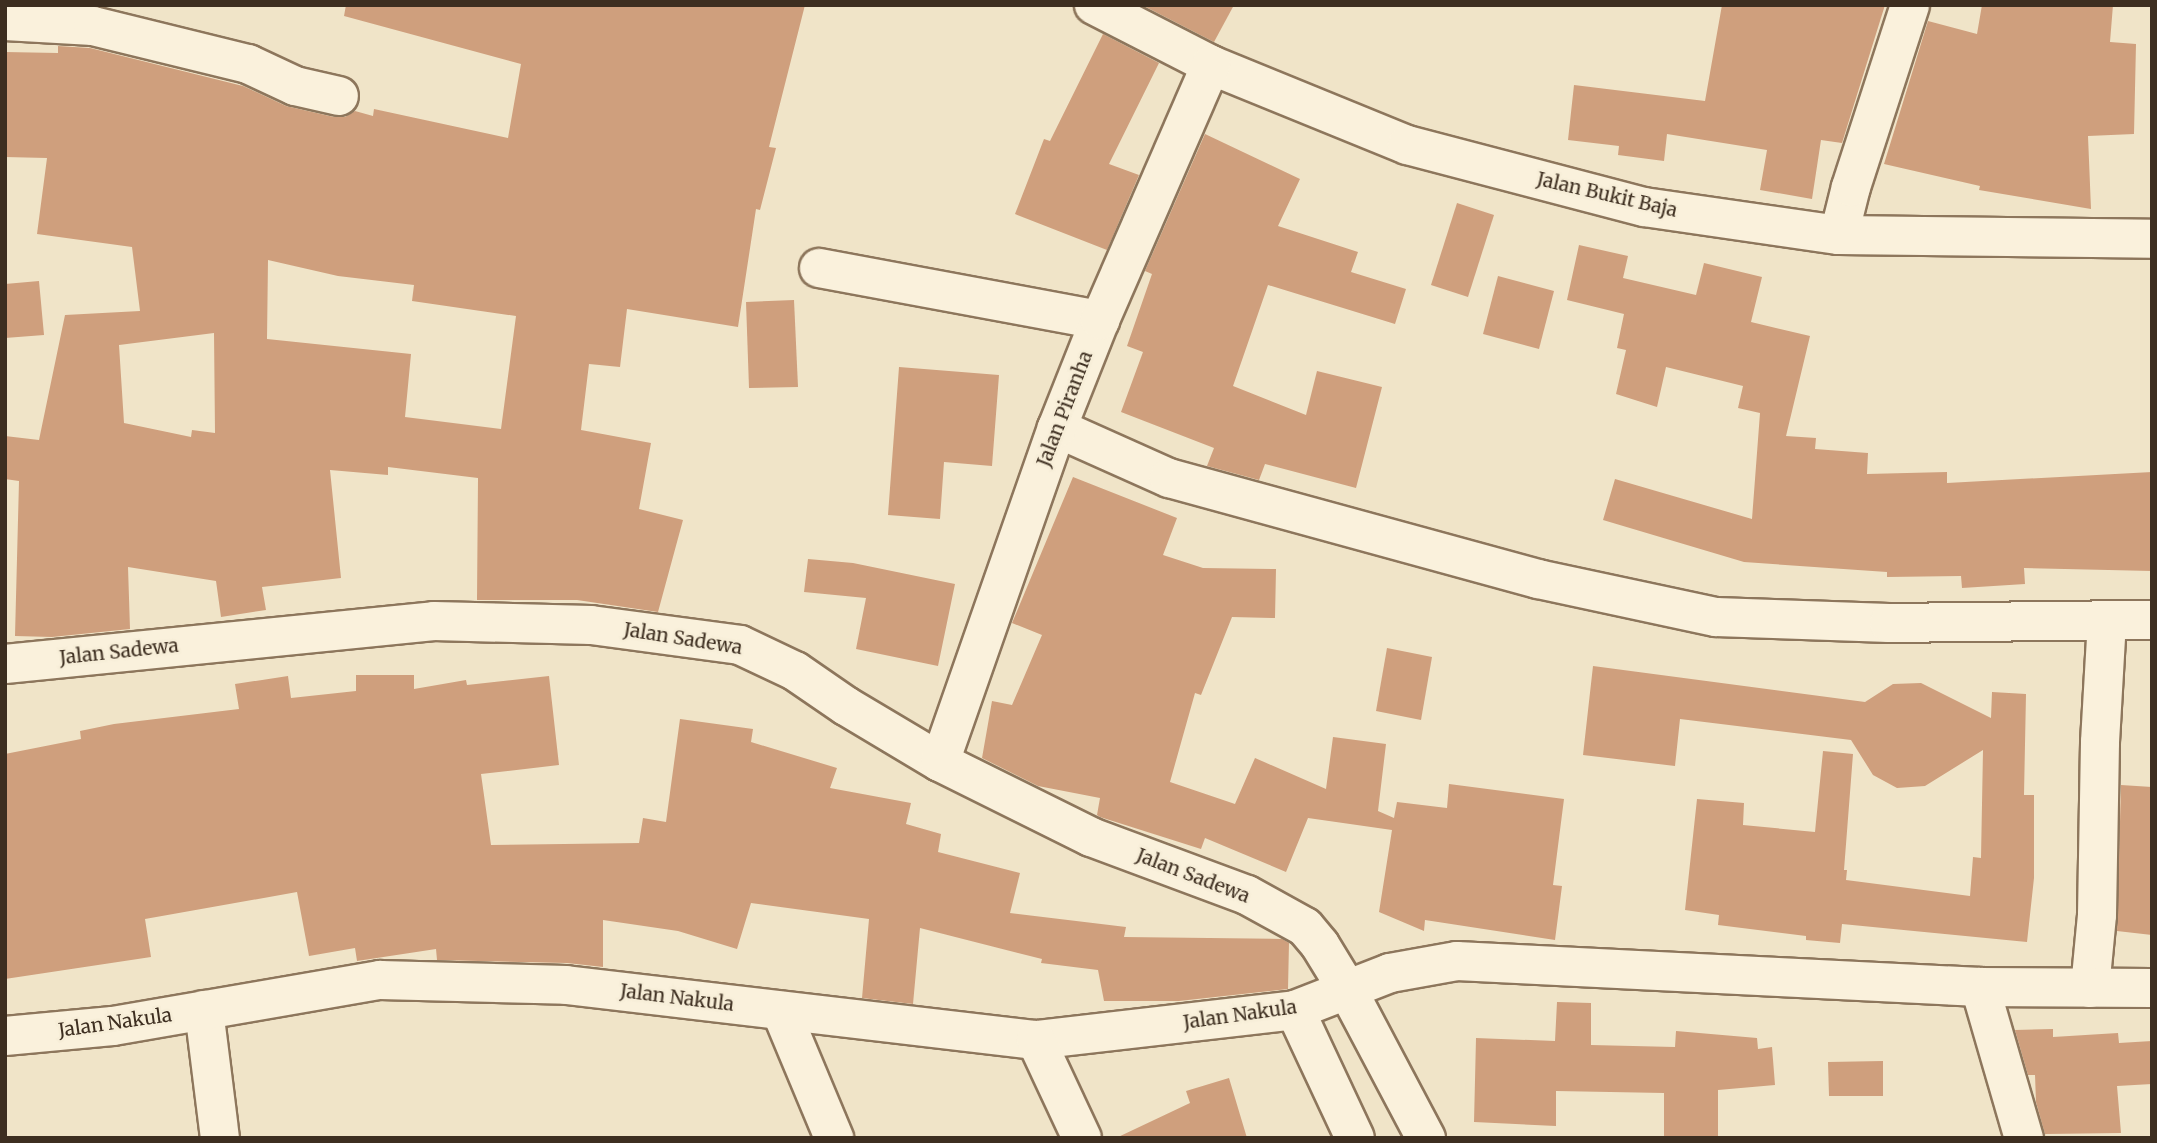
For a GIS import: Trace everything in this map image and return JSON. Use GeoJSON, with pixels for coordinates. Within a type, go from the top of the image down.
{"type":"FeatureCollection","features":[{"type":"Feature","properties":{"kind":"street"},"geometry":{"type":"LineString","coordinates":[[1839,235],[1851,187],[1910,5]]}},
{"type":"Feature","properties":{"kind":"street","name":"Jalan Bukit Baja"},"geometry":{"type":"LineString","coordinates":[[1097,6],[1211,65],[1407,145],[1644,207],[1839,235],[2152,239]]}},
{"type":"Feature","properties":{"kind":"street"},"geometry":{"type":"LineString","coordinates":[[5,21],[93,26],[248,64],[295,86],[339,96]]}},
{"type":"Feature","properties":{"kind":"street","name":"Jalan Piranha"},"geometry":{"type":"LineString","coordinates":[[940,762],[1057,428],[1100,320],[1211,65]]}},
{"type":"Feature","properties":{"kind":"street"},"geometry":{"type":"LineString","coordinates":[[819,268],[1100,320]]}},
{"type":"Feature","properties":{"kind":"street"},"geometry":{"type":"LineString","coordinates":[[1057,428],[1183,481],[1538,579],[1716,617],[1889,623],[2152,620]]}},
{"type":"Feature","properties":{"kind":"street"},"geometry":{"type":"LineString","coordinates":[[2090,988],[2097,915],[2100,742],[2107,620]]}},
{"type":"Feature","properties":{"kind":"street","name":"Jalan Sadewa"},"geometry":{"type":"LineString","coordinates":[[7,663],[434,621],[591,625],[740,645],[795,671],[845,706],[940,762],[1091,837],[1247,895],[1305,927],[1320,944],[1347,989],[1426,1138]]}},
{"type":"Feature","properties":{"kind":"street","name":"Jalan Nakula"},"geometry":{"type":"LineString","coordinates":[[5,1036],[113,1026],[380,980],[566,985],[1036,1040],[1295,1010],[1390,973],[1457,961],[1980,987],[2152,988]]}},
{"type":"Feature","properties":{"kind":"street"},"geometry":{"type":"LineString","coordinates":[[1980,987],[2024,1138]]}},
{"type":"Feature","properties":{"kind":"street"},"geometry":{"type":"LineString","coordinates":[[204,1010],[220,1138]]}},
{"type":"Feature","properties":{"kind":"street"},"geometry":{"type":"LineString","coordinates":[[1295,1010],[1355,1138]]}},
{"type":"Feature","properties":{"kind":"street"},"geometry":{"type":"LineString","coordinates":[[781,1012],[834,1138]]}},
{"type":"Feature","properties":{"kind":"street"},"geometry":{"type":"LineString","coordinates":[[1036,1040],[1082,1138]]}},
{"type":"Feature","properties":{"kind":"building"},"geometry":{"type":"Polygon","coordinates":[[[346,5],[805,5],[769,147],[776,148],[760,210],[756,209],[738,327],[627,309],[620,367],[589,364],[581,430],[651,443],[639,509],[683,520],[658,612],[577,600],[477,600],[478,478],[388,467],[388,475],[330,470],[341,578],[262,587],[266,610],[221,617],[216,581],[128,567],[130,629],[52,637],[15,636],[19,481],[5,479],[5,436],[39,440],[65,315],[140,311],[132,247],[37,234],[47,158],[5,157],[5,52],[58,53],[58,46],[90,48],[243,86],[286,106],[334,117],[345,117],[355,111],[373,116],[374,109],[508,138],[521,64],[344,16],[346,5]],[[268,260],[267,339],[411,354],[405,417],[501,429],[516,316],[412,301],[414,285],[338,276],[268,260]],[[214,333],[119,345],[124,423],[191,437],[192,430],[215,433],[214,333]]]}},
{"type":"Feature","properties":{"kind":"building"},"geometry":{"type":"Polygon","coordinates":[[[1142,5],[1234,5],[1214,42],[1142,5]]]}},
{"type":"Feature","properties":{"kind":"building"},"geometry":{"type":"Polygon","coordinates":[[[1722,5],[1885,5],[1842,143],[1821,140],[1812,199],[1760,190],[1767,150],[1667,134],[1664,161],[1618,155],[1619,146],[1568,140],[1574,85],[1705,101],[1722,5]]]}},
{"type":"Feature","properties":{"kind":"building"},"geometry":{"type":"Polygon","coordinates":[[[1982,5],[2113,5],[2110,42],[2136,44],[2134,134],[2088,136],[2091,209],[1979,190],[1980,186],[1884,164],[1928,21],[1977,34],[1982,5]]]}},
{"type":"Feature","properties":{"kind":"building"},"geometry":{"type":"Polygon","coordinates":[[[1103,34],[1159,63],[1109,164],[1139,175],[1107,250],[1015,214],[1044,139],[1050,141],[1103,34]]]}},
{"type":"Feature","properties":{"kind":"building"},"geometry":{"type":"Polygon","coordinates":[[[1205,134],[1300,179],[1278,226],[1358,252],[1351,272],[1406,289],[1395,324],[1268,285],[1233,386],[1306,415],[1317,371],[1382,387],[1356,488],[1265,464],[1259,480],[1207,466],[1214,448],[1121,412],[1143,352],[1127,346],[1152,274],[1145,271],[1205,134]]]}},
{"type":"Feature","properties":{"kind":"building"},"geometry":{"type":"Polygon","coordinates":[[[1457,203],[1494,215],[1468,297],[1431,285],[1457,203]]]}},
{"type":"Feature","properties":{"kind":"building"},"geometry":{"type":"Polygon","coordinates":[[[1579,245],[1628,256],[1623,278],[1696,295],[1704,263],[1762,277],[1751,322],[1810,336],[1786,436],[1816,438],[1815,449],[1868,453],[1867,474],[1947,472],[1947,483],[2152,472],[2152,571],[2024,568],[2025,584],[1962,588],[1961,576],[1887,577],[1887,572],[1744,562],[1603,520],[1615,479],[1752,519],[1760,413],[1738,408],[1743,386],[1666,367],[1657,407],[1616,394],[1626,350],[1617,348],[1624,314],[1567,300],[1579,245]]]}},
{"type":"Feature","properties":{"kind":"building"},"geometry":{"type":"Polygon","coordinates":[[[1498,276],[1554,291],[1539,349],[1483,334],[1498,276]]]}},
{"type":"Feature","properties":{"kind":"building"},"geometry":{"type":"Polygon","coordinates":[[[39,281],[44,335],[5,338],[5,284],[39,281]]]}},
{"type":"Feature","properties":{"kind":"building"},"geometry":{"type":"Polygon","coordinates":[[[794,300],[798,387],[749,388],[746,302],[794,300]]]}},
{"type":"Feature","properties":{"kind":"building"},"geometry":{"type":"Polygon","coordinates":[[[899,367],[999,375],[992,466],[944,462],[940,519],[888,515],[899,367]]]}},
{"type":"Feature","properties":{"kind":"building"},"geometry":{"type":"Polygon","coordinates":[[[1073,477],[1177,518],[1163,555],[1203,568],[1276,569],[1275,618],[1232,617],[1201,695],[1195,693],[1170,782],[1235,804],[1255,758],[1326,789],[1333,737],[1386,744],[1378,811],[1394,818],[1397,802],[1447,808],[1449,784],[1564,799],[1553,885],[1562,886],[1555,940],[1425,920],[1424,931],[1379,912],[1392,830],[1308,818],[1286,872],[1205,838],[1201,849],[1100,817],[1097,815],[1100,798],[1038,786],[982,758],[992,701],[1012,705],[1042,635],[1012,623],[1073,477]]]}},
{"type":"Feature","properties":{"kind":"building"},"geometry":{"type":"Polygon","coordinates":[[[808,559],[853,563],[955,584],[938,666],[856,649],[866,598],[804,592],[808,559]]]}},
{"type":"Feature","properties":{"kind":"building"},"geometry":{"type":"Polygon","coordinates":[[[1387,648],[1432,657],[1421,720],[1376,711],[1387,648]]]}},
{"type":"Feature","properties":{"kind":"building"},"geometry":{"type":"Polygon","coordinates":[[[1593,666],[1865,702],[1893,684],[1921,683],[1991,718],[1992,692],[2026,694],[2024,795],[2034,795],[2034,878],[2027,942],[1842,924],[1840,943],[1806,940],[1806,936],[1718,925],[1719,915],[1685,910],[1697,799],[1744,803],[1743,825],[1815,832],[1823,751],[1853,754],[1844,870],[1847,870],[1846,880],[1970,896],[1973,857],[1981,858],[1983,750],[1925,786],[1897,788],[1873,775],[1851,740],[1680,719],[1675,766],[1583,755],[1593,666]]]}},
{"type":"Feature","properties":{"kind":"building"},"geometry":{"type":"Polygon","coordinates":[[[356,675],[414,675],[414,689],[466,680],[467,685],[549,676],[559,765],[481,774],[491,845],[639,843],[643,818],[666,822],[680,719],[753,729],[751,742],[837,768],[830,788],[911,803],[906,824],[941,834],[938,852],[1020,873],[1010,913],[1126,927],[1124,937],[1282,939],[1289,943],[1288,989],[1179,1001],[1104,1001],[1098,970],[1041,963],[1042,959],[920,928],[913,1004],[862,998],[869,919],[751,903],[737,949],[678,931],[603,920],[603,967],[567,963],[437,960],[436,949],[357,961],[355,948],[309,956],[297,892],[145,919],[151,957],[5,979],[5,754],[81,739],[80,731],[114,724],[239,709],[235,684],[288,676],[291,698],[356,691],[356,675]]]}},
{"type":"Feature","properties":{"kind":"building"},"geometry":{"type":"Polygon","coordinates":[[[2121,785],[2152,787],[2152,935],[2117,931],[2121,785]]]}},
{"type":"Feature","properties":{"kind":"building"},"geometry":{"type":"Polygon","coordinates":[[[1557,1002],[1591,1003],[1591,1045],[1675,1047],[1676,1031],[1757,1038],[1758,1049],[1772,1047],[1775,1085],[1718,1090],[1718,1138],[1664,1138],[1664,1093],[1556,1091],[1556,1126],[1474,1122],[1476,1038],[1555,1041],[1557,1002]]]}},
{"type":"Feature","properties":{"kind":"building"},"geometry":{"type":"Polygon","coordinates":[[[2053,1029],[2053,1037],[2118,1033],[2119,1043],[2152,1041],[2152,1084],[2117,1086],[2121,1133],[2045,1134],[2036,1102],[2035,1075],[2028,1075],[2015,1030],[2053,1029]]]}},
{"type":"Feature","properties":{"kind":"building"},"geometry":{"type":"Polygon","coordinates":[[[1883,1061],[1883,1096],[1829,1096],[1828,1062],[1883,1061]]]}},
{"type":"Feature","properties":{"kind":"building"},"geometry":{"type":"Polygon","coordinates":[[[1229,1078],[1247,1138],[1116,1138],[1190,1103],[1186,1091],[1229,1078]]]}}]}
